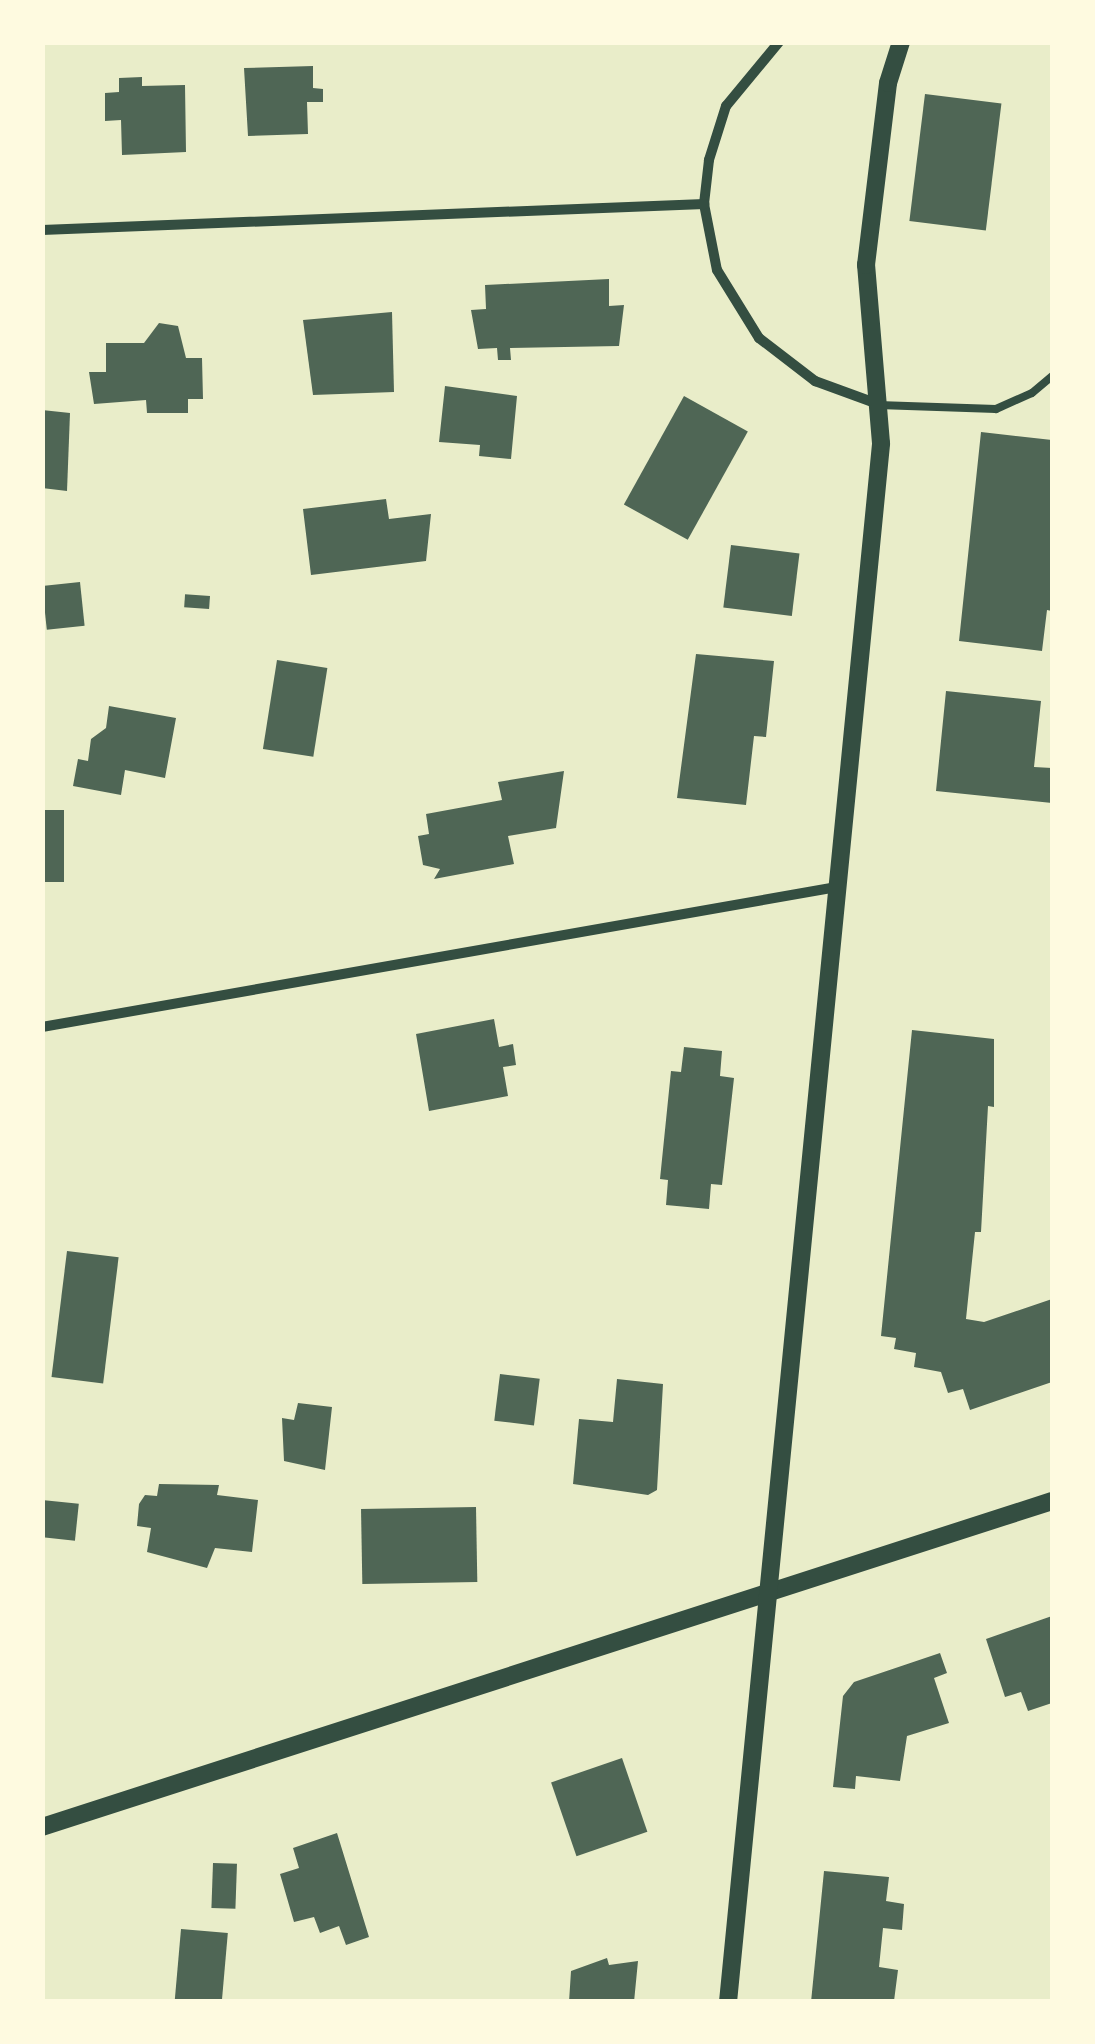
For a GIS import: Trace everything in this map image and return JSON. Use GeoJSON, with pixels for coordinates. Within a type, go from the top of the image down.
{"type":"FeatureCollection","features":[{"type":"Feature","properties":{"kind":"street"},"geometry":{"type":"LineString","coordinates":[[778,42],[726,106],[704,204],[717,270],[759,338],[815,381],[878,404]]}},
{"type":"Feature","properties":{"kind":"street"},"geometry":{"type":"LineString","coordinates":[[728,2002],[881,443],[866,265],[888,83],[901,42]]}},
{"type":"Feature","properties":{"kind":"street"},"geometry":{"type":"LineString","coordinates":[[42,230],[704,204]]}},
{"type":"Feature","properties":{"kind":"street"},"geometry":{"type":"LineString","coordinates":[[42,1028],[838,886]]}},
{"type":"Feature","properties":{"kind":"street"},"geometry":{"type":"LineString","coordinates":[[42,1827],[1052,1501]]}},
{"type":"Feature","properties":{"kind":"lane"},"geometry":{"type":"LineString","coordinates":[[878,404],[931,412],[996,409],[1032,394],[1052,376]]}},
{"type":"Feature","properties":{"kind":"building"},"geometry":{"type":"Polygon","coordinates":[[[313,66],[313,88],[323,89],[323,102],[307,102],[308,134],[248,136],[244,68],[313,66]]]}},
{"type":"Feature","properties":{"kind":"building"},"geometry":{"type":"Polygon","coordinates":[[[142,77],[142,86],[185,85],[186,152],[122,155],[121,120],[105,121],[105,93],[119,92],[119,78],[142,77]]]}},
{"type":"Feature","properties":{"kind":"building"},"geometry":{"type":"Polygon","coordinates":[[[925,94],[1001,103],[986,230],[909,221],[925,94]]]}},
{"type":"Feature","properties":{"kind":"building"},"geometry":{"type":"Polygon","coordinates":[[[609,279],[609,306],[624,305],[619,346],[510,348],[511,360],[498,360],[497,348],[478,349],[471,310],[486,309],[485,285],[609,279]]]}},
{"type":"Feature","properties":{"kind":"building"},"geometry":{"type":"Polygon","coordinates":[[[392,312],[394,392],[313,395],[303,320],[392,312]]]}},
{"type":"Feature","properties":{"kind":"building"},"geometry":{"type":"Polygon","coordinates":[[[159,323],[178,326],[186,358],[202,358],[203,399],[188,399],[188,413],[147,413],[146,400],[94,404],[89,372],[106,372],[106,343],[144,343],[159,323]]]}},
{"type":"Feature","properties":{"kind":"building"},"geometry":{"type":"Polygon","coordinates":[[[445,386],[517,396],[511,459],[479,456],[480,445],[439,442],[445,386]]]}},
{"type":"Feature","properties":{"kind":"building"},"geometry":{"type":"Polygon","coordinates":[[[684,396],[748,431],[688,540],[624,504],[684,396]]]}},
{"type":"Feature","properties":{"kind":"building"},"geometry":{"type":"Polygon","coordinates":[[[42,410],[70,413],[67,491],[42,488],[42,410]]]}},
{"type":"Feature","properties":{"kind":"building"},"geometry":{"type":"Polygon","coordinates":[[[981,432],[1052,440],[1052,611],[1047,610],[1042,651],[959,641],[981,432]]]}},
{"type":"Feature","properties":{"kind":"building"},"geometry":{"type":"Polygon","coordinates":[[[386,499],[389,519],[431,514],[426,561],[311,575],[303,509],[386,499]]]}},
{"type":"Feature","properties":{"kind":"building"},"geometry":{"type":"Polygon","coordinates":[[[731,545],[799,553],[792,616],[723,608],[731,545]]]}},
{"type":"Feature","properties":{"kind":"building"},"geometry":{"type":"Polygon","coordinates":[[[80,582],[85,626],[47,630],[42,586],[80,582]]]}},
{"type":"Feature","properties":{"kind":"building"},"geometry":{"type":"Polygon","coordinates":[[[185,594],[210,596],[209,609],[184,607],[185,594]]]}},
{"type":"Feature","properties":{"kind":"building"},"geometry":{"type":"Polygon","coordinates":[[[696,654],[774,661],[766,737],[754,736],[746,805],[677,798],[696,654]]]}},
{"type":"Feature","properties":{"kind":"building"},"geometry":{"type":"Polygon","coordinates":[[[277,660],[327,668],[313,757],[263,749],[277,660]]]}},
{"type":"Feature","properties":{"kind":"building"},"geometry":{"type":"Polygon","coordinates":[[[946,691],[1041,701],[1034,767],[1052,768],[1052,803],[936,791],[946,691]]]}},
{"type":"Feature","properties":{"kind":"building"},"geometry":{"type":"Polygon","coordinates":[[[109,706],[176,718],[165,778],[125,770],[121,795],[73,786],[78,759],[88,761],[91,739],[106,728],[109,706]]]}},
{"type":"Feature","properties":{"kind":"building"},"geometry":{"type":"Polygon","coordinates":[[[564,771],[556,828],[508,836],[514,864],[434,879],[440,869],[423,865],[418,836],[429,834],[426,814],[502,800],[498,782],[564,771]]]}},
{"type":"Feature","properties":{"kind":"building"},"geometry":{"type":"Polygon","coordinates":[[[42,810],[64,810],[64,882],[42,882],[42,810]]]}},
{"type":"Feature","properties":{"kind":"building"},"geometry":{"type":"Polygon","coordinates":[[[494,1019],[499,1047],[513,1044],[516,1065],[503,1067],[508,1096],[429,1111],[416,1034],[494,1019]]]}},
{"type":"Feature","properties":{"kind":"building"},"geometry":{"type":"Polygon","coordinates":[[[912,1030],[994,1039],[994,1107],[988,1106],[981,1232],[975,1232],[966,1319],[984,1322],[1052,1299],[1052,1382],[970,1410],[963,1389],[948,1393],[941,1372],[914,1367],[916,1353],[894,1349],[896,1338],[881,1336],[912,1030]]]}},
{"type":"Feature","properties":{"kind":"building"},"geometry":{"type":"Polygon","coordinates":[[[684,1047],[722,1051],[720,1076],[734,1078],[722,1185],[711,1184],[709,1209],[666,1205],[668,1180],[660,1179],[671,1071],[681,1072],[684,1047]]]}},
{"type":"Feature","properties":{"kind":"building"},"geometry":{"type":"Polygon","coordinates":[[[67,1251],[119,1257],[103,1383],[52,1377],[67,1251]]]}},
{"type":"Feature","properties":{"kind":"building"},"geometry":{"type":"Polygon","coordinates":[[[500,1374],[540,1379],[534,1426],[494,1421],[500,1374]]]}},
{"type":"Feature","properties":{"kind":"building"},"geometry":{"type":"Polygon","coordinates":[[[617,1379],[663,1384],[657,1490],[648,1495],[573,1484],[579,1419],[613,1422],[617,1379]]]}},
{"type":"Feature","properties":{"kind":"building"},"geometry":{"type":"Polygon","coordinates":[[[298,1403],[332,1407],[325,1470],[284,1461],[282,1418],[294,1420],[298,1403]]]}},
{"type":"Feature","properties":{"kind":"building"},"geometry":{"type":"Polygon","coordinates":[[[159,1484],[219,1485],[217,1495],[258,1500],[252,1552],[215,1548],[207,1568],[147,1552],[151,1528],[137,1526],[139,1504],[145,1495],[157,1496],[159,1484]]]}},
{"type":"Feature","properties":{"kind":"building"},"geometry":{"type":"Polygon","coordinates":[[[42,1500],[79,1504],[75,1541],[42,1537],[42,1500]]]}},
{"type":"Feature","properties":{"kind":"building"},"geometry":{"type":"Polygon","coordinates":[[[476,1507],[477,1582],[362,1584],[361,1509],[476,1507]]]}},
{"type":"Feature","properties":{"kind":"building"},"geometry":{"type":"Polygon","coordinates":[[[1052,1616],[1052,1703],[1028,1711],[1021,1692],[1005,1697],[986,1639],[1052,1616]]]}},
{"type":"Feature","properties":{"kind":"building"},"geometry":{"type":"Polygon","coordinates":[[[940,1653],[947,1673],[934,1678],[949,1723],[907,1736],[900,1781],[856,1776],[855,1789],[833,1787],[843,1696],[854,1682],[940,1653]]]}},
{"type":"Feature","properties":{"kind":"building"},"geometry":{"type":"Polygon","coordinates":[[[622,1758],[647,1832],[576,1856],[551,1782],[622,1758]]]}},
{"type":"Feature","properties":{"kind":"building"},"geometry":{"type":"Polygon","coordinates":[[[337,1833],[369,1937],[346,1945],[339,1926],[320,1933],[314,1917],[294,1922],[280,1874],[299,1868],[293,1848],[337,1833]]]}},
{"type":"Feature","properties":{"kind":"building"},"geometry":{"type":"Polygon","coordinates":[[[213,1863],[237,1864],[235,1909],[211,1908],[213,1863]]]}},
{"type":"Feature","properties":{"kind":"building"},"geometry":{"type":"Polygon","coordinates":[[[824,1871],[889,1877],[886,1901],[904,1904],[902,1930],[883,1928],[879,1967],[898,1970],[894,2001],[811,2002],[824,1871]]]}},
{"type":"Feature","properties":{"kind":"building"},"geometry":{"type":"Polygon","coordinates":[[[181,1929],[228,1933],[222,2002],[175,2002],[181,1929]]]}},
{"type":"Feature","properties":{"kind":"building"},"geometry":{"type":"Polygon","coordinates":[[[607,1958],[609,1965],[638,1961],[634,2002],[569,2002],[571,1971],[607,1958]]]}}]}
